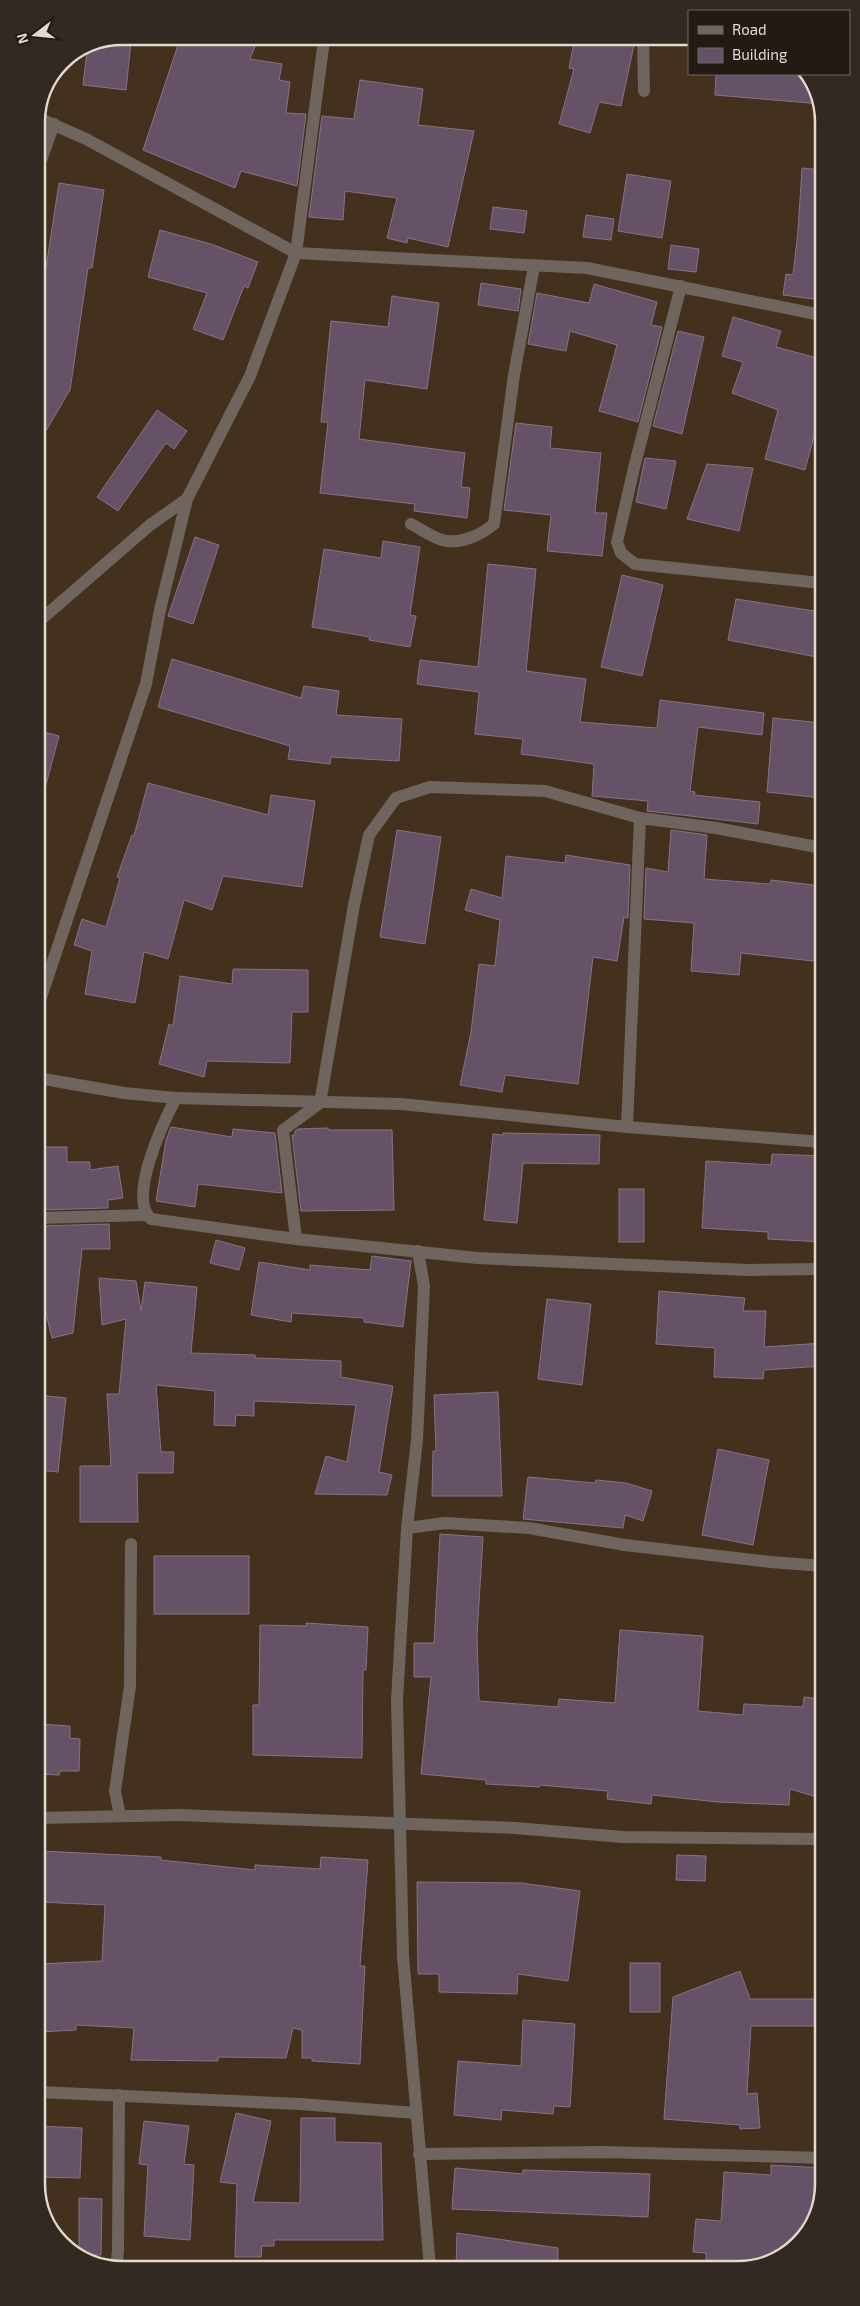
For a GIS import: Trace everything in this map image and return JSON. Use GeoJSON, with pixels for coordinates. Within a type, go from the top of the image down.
{"type":"FeatureCollection","features":[{"type":"Feature","properties":{"kind":"street"},"geometry":{"type":"LineString","coordinates":[[45,968],[146,684],[160,610],[187,499],[250,376],[296,253],[323,45]]}},
{"type":"Feature","properties":{"kind":"street"},"geometry":{"type":"LineString","coordinates":[[644,45],[644,91]]}},
{"type":"Feature","properties":{"kind":"street"},"geometry":{"type":"LineString","coordinates":[[45,120],[86,138],[296,253],[587,268],[815,314]]}},
{"type":"Feature","properties":{"kind":"street"},"geometry":{"type":"LineString","coordinates":[[45,149],[54,124]]}},
{"type":"Feature","properties":{"kind":"street"},"geometry":{"type":"LineString","coordinates":[[411,524],[443,540],[463,540],[484,532],[494,524],[514,375],[534,266]]}},
{"type":"Feature","properties":{"kind":"street"},"geometry":{"type":"LineString","coordinates":[[681,286],[634,468],[618,542],[621,554],[634,564],[815,582]]}},
{"type":"Feature","properties":{"kind":"street"},"geometry":{"type":"LineString","coordinates":[[45,616],[150,525],[187,499]]}},
{"type":"Feature","properties":{"kind":"street"},"geometry":{"type":"LineString","coordinates":[[296,1239],[282,1130],[320,1103],[354,905],[369,835],[396,798],[430,787],[545,791],[640,818],[716,828],[815,847]]}},
{"type":"Feature","properties":{"kind":"street"},"geometry":{"type":"LineString","coordinates":[[627,1127],[640,818]]}},
{"type":"Feature","properties":{"kind":"street"},"geometry":{"type":"LineString","coordinates":[[45,1079],[124,1093],[176,1098],[401,1104],[627,1127],[815,1141]]}},
{"type":"Feature","properties":{"kind":"street"},"geometry":{"type":"LineString","coordinates":[[176,1098],[158,1133],[145,1175],[143,1207],[146,1215],[151,1219],[296,1239],[477,1258],[748,1270],[815,1270]]}},
{"type":"Feature","properties":{"kind":"street"},"geometry":{"type":"LineString","coordinates":[[45,1218],[146,1215]]}},
{"type":"Feature","properties":{"kind":"street"},"geometry":{"type":"LineString","coordinates":[[418,1251],[423,1296],[417,1440],[407,1528],[397,1700],[403,1956],[429,2261]]}},
{"type":"Feature","properties":{"kind":"street"},"geometry":{"type":"LineString","coordinates":[[407,1528],[445,1523],[529,1528],[635,1546],[815,1565]]}},
{"type":"Feature","properties":{"kind":"street"},"geometry":{"type":"LineString","coordinates":[[120,1816],[116,1791],[130,1686],[131,1544]]}},
{"type":"Feature","properties":{"kind":"street"},"geometry":{"type":"LineString","coordinates":[[45,1818],[200,1816],[515,1828],[623,1838],[815,1839]]}},
{"type":"Feature","properties":{"kind":"street"},"geometry":{"type":"LineString","coordinates":[[45,2092],[300,2104],[416,2114]]}},
{"type":"Feature","properties":{"kind":"street"},"geometry":{"type":"LineString","coordinates":[[117,2261],[119,2095]]}},
{"type":"Feature","properties":{"kind":"street"},"geometry":{"type":"LineString","coordinates":[[419,2154],[604,2152],[815,2158]]}},
{"type":"Feature","properties":{"kind":"building"},"geometry":{"type":"Polygon","coordinates":[[[131,45],[126,90],[83,85],[87,54],[107,46],[131,45]]]}},
{"type":"Feature","properties":{"kind":"building"},"geometry":{"type":"Polygon","coordinates":[[[178,45],[255,45],[250,59],[282,64],[279,80],[290,82],[286,113],[306,114],[297,186],[241,171],[235,188],[143,150],[178,45]]]}},
{"type":"Feature","properties":{"kind":"building"},"geometry":{"type":"Polygon","coordinates":[[[574,45],[634,45],[621,106],[599,102],[590,133],[559,124],[574,69],[569,68],[574,45]]]}},
{"type":"Feature","properties":{"kind":"building"},"geometry":{"type":"Polygon","coordinates":[[[716,75],[799,75],[805,84],[812,103],[715,95],[716,75]]]}},
{"type":"Feature","properties":{"kind":"building"},"geometry":{"type":"Polygon","coordinates":[[[360,80],[423,89],[418,125],[474,131],[448,247],[408,238],[407,243],[387,238],[397,198],[345,191],[343,220],[309,217],[322,116],[354,119],[360,80]]]}},
{"type":"Feature","properties":{"kind":"building"},"geometry":{"type":"Polygon","coordinates":[[[802,168],[815,169],[815,299],[783,295],[786,274],[793,275],[802,168]]]}},
{"type":"Feature","properties":{"kind":"building"},"geometry":{"type":"Polygon","coordinates":[[[627,174],[671,181],[662,238],[618,231],[627,174]]]}},
{"type":"Feature","properties":{"kind":"building"},"geometry":{"type":"Polygon","coordinates":[[[59,183],[104,190],[92,268],[88,268],[70,390],[45,432],[45,274],[59,183]]]}},
{"type":"Feature","properties":{"kind":"building"},"geometry":{"type":"Polygon","coordinates":[[[493,207],[527,211],[524,233],[490,229],[493,207]]]}},
{"type":"Feature","properties":{"kind":"building"},"geometry":{"type":"Polygon","coordinates":[[[586,215],[614,219],[611,240],[583,237],[586,215]]]}},
{"type":"Feature","properties":{"kind":"building"},"geometry":{"type":"Polygon","coordinates":[[[160,230],[211,244],[258,262],[248,288],[244,286],[223,340],[193,329],[207,293],[148,277],[160,230]]]}},
{"type":"Feature","properties":{"kind":"building"},"geometry":{"type":"Polygon","coordinates":[[[671,245],[699,249],[696,272],[668,269],[671,245]]]}},
{"type":"Feature","properties":{"kind":"building"},"geometry":{"type":"Polygon","coordinates":[[[481,283],[521,289],[518,311],[478,305],[481,283]]]}},
{"type":"Feature","properties":{"kind":"building"},"geometry":{"type":"Polygon","coordinates":[[[594,284],[657,302],[651,325],[662,327],[638,422],[599,411],[617,345],[570,331],[566,351],[528,344],[537,293],[589,303],[594,284]]]}},
{"type":"Feature","properties":{"kind":"building"},"geometry":{"type":"Polygon","coordinates":[[[392,296],[439,303],[427,389],[365,380],[359,439],[465,453],[461,487],[470,488],[467,518],[414,511],[415,504],[320,493],[328,422],[321,422],[331,321],[388,327],[392,296]]]}},
{"type":"Feature","properties":{"kind":"building"},"geometry":{"type":"Polygon","coordinates":[[[733,317],[781,331],[776,347],[815,357],[815,432],[805,470],[765,459],[778,410],[732,393],[743,362],[722,356],[733,317]]]}},
{"type":"Feature","properties":{"kind":"building"},"geometry":{"type":"Polygon","coordinates":[[[678,331],[704,337],[682,434],[653,426],[678,331]]]}},
{"type":"Feature","properties":{"kind":"building"},"geometry":{"type":"Polygon","coordinates":[[[157,410],[187,431],[174,449],[166,443],[118,511],[97,497],[157,410]]]}},
{"type":"Feature","properties":{"kind":"building"},"geometry":{"type":"Polygon","coordinates":[[[516,423],[552,427],[550,448],[601,453],[595,513],[607,513],[602,556],[547,551],[551,515],[504,510],[516,423]]]}},
{"type":"Feature","properties":{"kind":"building"},"geometry":{"type":"Polygon","coordinates":[[[645,458],[676,461],[666,509],[636,502],[645,458]]]}},
{"type":"Feature","properties":{"kind":"building"},"geometry":{"type":"Polygon","coordinates":[[[707,464],[753,468],[739,531],[687,519],[707,464]]]}},
{"type":"Feature","properties":{"kind":"building"},"geometry":{"type":"Polygon","coordinates":[[[195,537],[219,545],[193,624],[168,616],[195,537]]]}},
{"type":"Feature","properties":{"kind":"building"},"geometry":{"type":"Polygon","coordinates":[[[383,541],[420,547],[410,615],[416,616],[410,647],[369,640],[370,637],[312,627],[324,549],[381,558],[383,541]]]}},
{"type":"Feature","properties":{"kind":"building"},"geometry":{"type":"Polygon","coordinates":[[[488,564],[536,569],[526,671],[586,679],[580,722],[657,728],[660,700],[764,713],[762,735],[698,727],[690,791],[695,792],[694,795],[760,802],[758,824],[647,811],[648,801],[592,796],[594,764],[521,754],[523,739],[475,734],[479,692],[417,684],[420,660],[478,667],[488,564]]]}},
{"type":"Feature","properties":{"kind":"building"},"geometry":{"type":"Polygon","coordinates":[[[622,575],[663,585],[642,676],[601,667],[622,575]]]}},
{"type":"Feature","properties":{"kind":"building"},"geometry":{"type":"Polygon","coordinates":[[[736,599],[815,611],[815,657],[728,640],[736,599]]]}},
{"type":"Feature","properties":{"kind":"building"},"geometry":{"type":"Polygon","coordinates":[[[172,659],[301,698],[304,686],[339,691],[336,715],[402,719],[399,761],[331,757],[330,764],[288,759],[290,746],[158,707],[172,659]]]}},
{"type":"Feature","properties":{"kind":"building"},"geometry":{"type":"Polygon","coordinates":[[[773,718],[815,722],[815,797],[767,792],[773,718]]]}},
{"type":"Feature","properties":{"kind":"building"},"geometry":{"type":"Polygon","coordinates":[[[45,732],[59,736],[45,788],[45,732]]]}},
{"type":"Feature","properties":{"kind":"building"},"geometry":{"type":"Polygon","coordinates":[[[148,783],[268,815],[271,795],[315,801],[302,887],[223,876],[212,910],[184,900],[168,959],[144,952],[135,1003],[85,994],[92,951],[74,945],[82,919],[106,927],[120,878],[117,877],[132,835],[134,836],[148,783]]]}},
{"type":"Feature","properties":{"kind":"building"},"geometry":{"type":"Polygon","coordinates":[[[397,830],[441,837],[425,944],[380,937],[397,830]]]}},
{"type":"Feature","properties":{"kind":"building"},"geometry":{"type":"Polygon","coordinates":[[[671,830],[707,835],[704,879],[770,884],[771,880],[815,885],[815,961],[741,953],[739,975],[691,971],[694,923],[644,919],[646,868],[668,872],[671,830]]]}},
{"type":"Feature","properties":{"kind":"building"},"geometry":{"type":"Polygon","coordinates":[[[566,855],[630,865],[628,918],[624,917],[617,961],[593,957],[578,1084],[505,1075],[502,1092],[460,1085],[471,1032],[479,964],[495,966],[500,920],[465,910],[471,889],[502,898],[506,856],[565,863],[566,855]]]}},
{"type":"Feature","properties":{"kind":"building"},"geometry":{"type":"Polygon","coordinates":[[[233,969],[308,970],[308,1012],[292,1012],[290,1063],[207,1061],[204,1077],[159,1064],[169,1024],[173,1026],[180,976],[232,984],[233,969]]]}},
{"type":"Feature","properties":{"kind":"building"},"geometry":{"type":"Polygon","coordinates":[[[171,1127],[232,1137],[233,1129],[275,1133],[282,1193],[198,1184],[195,1207],[156,1201],[166,1140],[171,1127]]]}},
{"type":"Feature","properties":{"kind":"building"},"geometry":{"type":"Polygon","coordinates":[[[328,1128],[328,1130],[392,1130],[394,1210],[301,1211],[292,1135],[295,1135],[295,1131],[298,1129],[328,1128]]]}},
{"type":"Feature","properties":{"kind":"building"},"geometry":{"type":"Polygon","coordinates":[[[503,1133],[600,1135],[599,1164],[523,1163],[517,1223],[484,1220],[493,1134],[503,1135],[503,1133]]]}},
{"type":"Feature","properties":{"kind":"building"},"geometry":{"type":"Polygon","coordinates":[[[45,1147],[67,1147],[67,1162],[90,1162],[90,1170],[118,1166],[123,1198],[108,1200],[108,1208],[45,1210],[45,1147]]]}},
{"type":"Feature","properties":{"kind":"building"},"geometry":{"type":"Polygon","coordinates":[[[772,1154],[815,1156],[815,1242],[768,1239],[768,1232],[702,1228],[706,1161],[771,1165],[772,1154]]]}},
{"type":"Feature","properties":{"kind":"building"},"geometry":{"type":"Polygon","coordinates":[[[619,1189],[644,1189],[644,1242],[619,1242],[619,1189]]]}},
{"type":"Feature","properties":{"kind":"building"},"geometry":{"type":"Polygon","coordinates":[[[109,1224],[110,1249],[82,1249],[73,1333],[52,1338],[45,1310],[45,1226],[109,1224]]]}},
{"type":"Feature","properties":{"kind":"building"},"geometry":{"type":"Polygon","coordinates":[[[216,1240],[245,1248],[239,1270],[210,1263],[216,1240]]]}},
{"type":"Feature","properties":{"kind":"building"},"geometry":{"type":"Polygon","coordinates":[[[372,1256],[411,1261],[403,1327],[364,1322],[364,1318],[292,1313],[291,1322],[251,1315],[259,1262],[310,1270],[310,1265],[370,1270],[372,1256]]]}},
{"type":"Feature","properties":{"kind":"building"},"geometry":{"type":"Polygon","coordinates":[[[99,1278],[136,1281],[141,1311],[145,1282],[197,1287],[191,1353],[255,1355],[255,1358],[341,1361],[341,1377],[393,1386],[379,1472],[392,1475],[387,1495],[315,1494],[326,1456],[347,1462],[356,1405],[254,1401],[254,1416],[236,1415],[235,1426],[214,1425],[215,1391],[156,1385],[161,1452],[174,1452],[173,1473],[137,1473],[138,1522],[80,1522],[80,1466],[111,1466],[107,1394],[119,1394],[126,1319],[102,1325],[99,1278]]]}},
{"type":"Feature","properties":{"kind":"building"},"geometry":{"type":"Polygon","coordinates":[[[659,1291],[745,1298],[743,1311],[766,1311],[764,1347],[815,1344],[815,1367],[764,1370],[763,1379],[714,1377],[715,1348],[656,1344],[659,1291]]]}},
{"type":"Feature","properties":{"kind":"building"},"geometry":{"type":"Polygon","coordinates":[[[547,1299],[591,1304],[582,1385],[538,1379],[547,1299]]]}},
{"type":"Feature","properties":{"kind":"building"},"geometry":{"type":"Polygon","coordinates":[[[498,1392],[502,1496],[432,1496],[433,1451],[436,1451],[434,1395],[498,1392]]]}},
{"type":"Feature","properties":{"kind":"building"},"geometry":{"type":"Polygon","coordinates":[[[45,1396],[66,1398],[58,1472],[45,1471],[45,1396]]]}},
{"type":"Feature","properties":{"kind":"building"},"geometry":{"type":"Polygon","coordinates":[[[718,1449],[769,1460],[753,1545],[702,1535],[718,1449]]]}},
{"type":"Feature","properties":{"kind":"building"},"geometry":{"type":"Polygon","coordinates":[[[528,1477],[595,1483],[596,1480],[626,1483],[652,1491],[643,1521],[625,1515],[623,1528],[523,1519],[528,1477]]]}},
{"type":"Feature","properties":{"kind":"building"},"geometry":{"type":"Polygon","coordinates":[[[440,1534],[483,1537],[477,1635],[479,1701],[558,1707],[559,1699],[615,1703],[620,1630],[703,1636],[698,1711],[743,1715],[744,1704],[803,1707],[804,1697],[815,1698],[815,1797],[790,1789],[789,1805],[718,1802],[652,1795],[651,1804],[607,1799],[608,1791],[540,1785],[539,1787],[486,1784],[486,1780],[421,1774],[431,1677],[414,1677],[414,1643],[434,1643],[440,1534]]]}},
{"type":"Feature","properties":{"kind":"building"},"geometry":{"type":"Polygon","coordinates":[[[154,1556],[249,1556],[249,1614],[154,1614],[154,1556]]]}},
{"type":"Feature","properties":{"kind":"building"},"geometry":{"type":"Polygon","coordinates":[[[306,1623],[368,1627],[366,1670],[363,1670],[362,1758],[253,1755],[253,1705],[259,1705],[260,1625],[306,1626],[306,1623]]]}},
{"type":"Feature","properties":{"kind":"building"},"geometry":{"type":"Polygon","coordinates":[[[45,1724],[70,1726],[70,1738],[80,1739],[79,1771],[60,1771],[59,1775],[45,1774],[45,1724]]]}},
{"type":"Feature","properties":{"kind":"building"},"geometry":{"type":"Polygon","coordinates":[[[45,1851],[161,1857],[161,1860],[255,1870],[255,1865],[320,1869],[321,1857],[368,1860],[360,1966],[365,1966],[360,2064],[312,2061],[312,2058],[302,2058],[302,2030],[293,2028],[286,2058],[218,2057],[218,2061],[131,2060],[134,2028],[76,2025],[76,2030],[45,2032],[45,1964],[102,1961],[105,1905],[45,1902],[45,1851]]]}},
{"type":"Feature","properties":{"kind":"building"},"geometry":{"type":"Polygon","coordinates":[[[677,1855],[706,1856],[705,1881],[676,1880],[677,1855]]]}},
{"type":"Feature","properties":{"kind":"building"},"geometry":{"type":"Polygon","coordinates":[[[417,1882],[521,1883],[580,1891],[568,1981],[518,1974],[517,1994],[439,1992],[439,1974],[418,1974],[417,1882]]]}},
{"type":"Feature","properties":{"kind":"building"},"geometry":{"type":"Polygon","coordinates":[[[630,1963],[660,1963],[660,2012],[630,2012],[630,1963]]]}},
{"type":"Feature","properties":{"kind":"building"},"geometry":{"type":"Polygon","coordinates":[[[740,1971],[750,1999],[815,1999],[815,2026],[751,2026],[747,2094],[757,2093],[760,2128],[740,2129],[740,2125],[664,2119],[673,1997],[740,1971]]]}},
{"type":"Feature","properties":{"kind":"building"},"geometry":{"type":"Polygon","coordinates":[[[523,2020],[575,2024],[570,2107],[554,2106],[553,2114],[502,2110],[501,2120],[454,2115],[458,2061],[521,2066],[523,2020]]]}},
{"type":"Feature","properties":{"kind":"building"},"geometry":{"type":"Polygon","coordinates":[[[236,2113],[271,2121],[253,2202],[300,2203],[301,2118],[335,2118],[335,2142],[381,2143],[383,2240],[274,2240],[274,2246],[262,2246],[261,2257],[235,2257],[237,2184],[220,2182],[236,2113]]]}},
{"type":"Feature","properties":{"kind":"building"},"geometry":{"type":"Polygon","coordinates":[[[144,2121],[189,2126],[184,2164],[194,2165],[190,2240],[144,2236],[148,2165],[139,2164],[144,2121]]]}},
{"type":"Feature","properties":{"kind":"building"},"geometry":{"type":"Polygon","coordinates":[[[45,2126],[82,2128],[80,2178],[45,2177],[45,2126]]]}},
{"type":"Feature","properties":{"kind":"building"},"geometry":{"type":"Polygon","coordinates":[[[771,2165],[815,2167],[815,2184],[811,2209],[799,2231],[792,2238],[772,2253],[748,2260],[706,2261],[706,2253],[693,2252],[696,2219],[721,2221],[724,2172],[771,2175],[771,2165]]]}},
{"type":"Feature","properties":{"kind":"building"},"geometry":{"type":"Polygon","coordinates":[[[455,2168],[523,2174],[523,2170],[650,2174],[648,2217],[452,2209],[455,2168]]]}},
{"type":"Feature","properties":{"kind":"building"},"geometry":{"type":"Polygon","coordinates":[[[79,2198],[102,2199],[101,2255],[92,2255],[79,2247],[79,2198]]]}},
{"type":"Feature","properties":{"kind":"building"},"geometry":{"type":"Polygon","coordinates":[[[457,2233],[558,2248],[558,2261],[456,2261],[457,2233]]]}}]}
